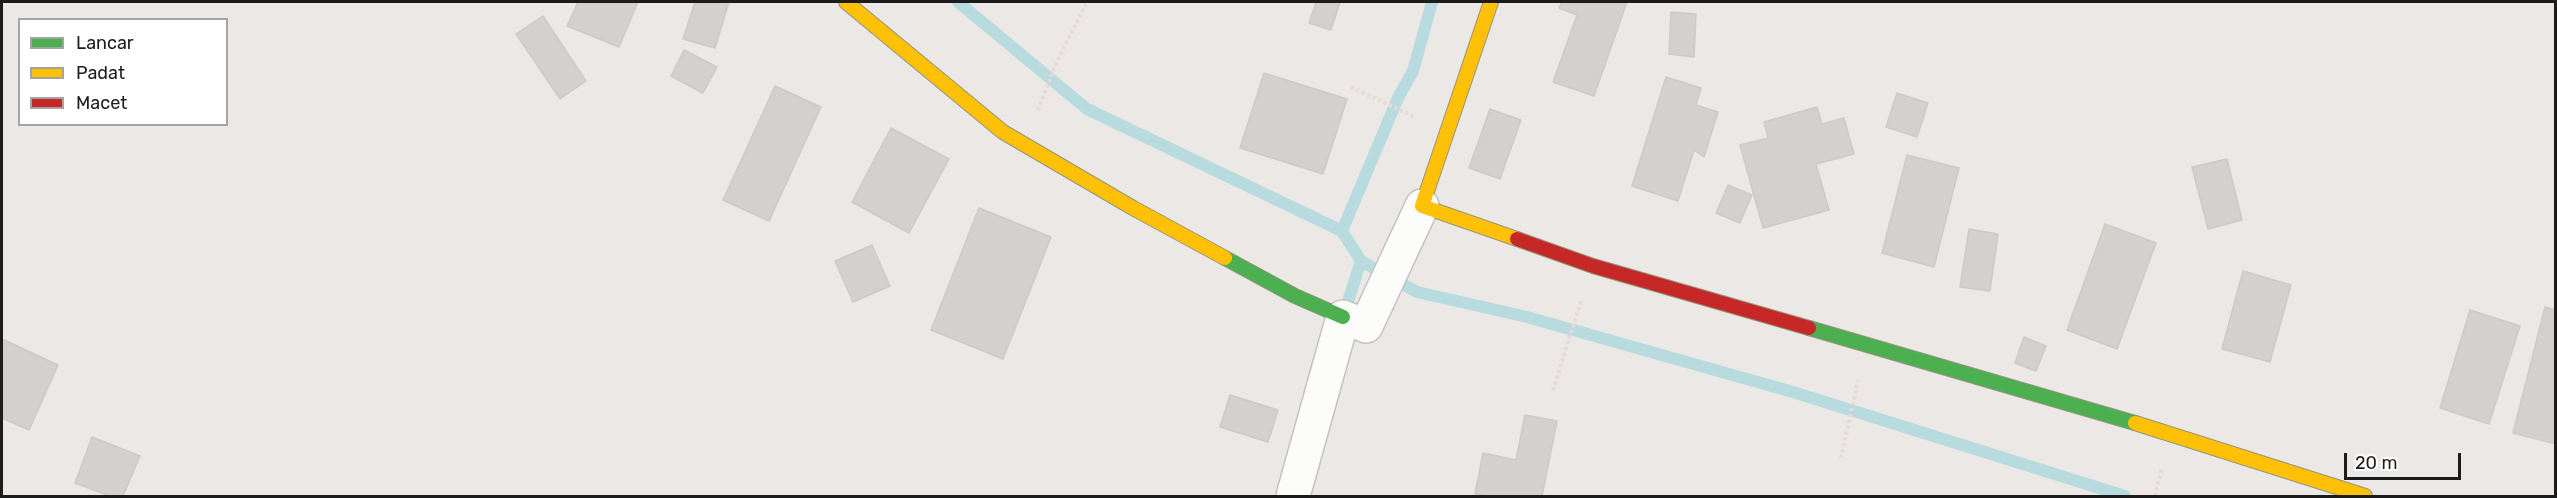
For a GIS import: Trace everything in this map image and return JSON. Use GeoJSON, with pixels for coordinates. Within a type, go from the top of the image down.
{"type":"FeatureCollection","features":[{"type":"Feature","properties":{"kind":"street"},"geometry":{"type":"LineString","coordinates":[[846,2],[1003,132],[1163,225],[1296,296],[1366,326],[1422,206],[1491,2]]}},
{"type":"Feature","properties":{"kind":"street"},"geometry":{"type":"LineString","coordinates":[[1422,206],[1593,266],[2108,414],[2365,496]]}},
{"type":"Feature","properties":{"kind":"street"},"geometry":{"type":"LineString","coordinates":[[1293,496],[1343,317]]}},
{"type":"Feature","properties":{"kind":"path"},"geometry":{"type":"LineString","coordinates":[[1036,114],[1058,59],[1086,4]]}},
{"type":"Feature","properties":{"kind":"path"},"geometry":{"type":"LineString","coordinates":[[1351,87],[1423,121]]}},
{"type":"Feature","properties":{"kind":"path"},"geometry":{"type":"LineString","coordinates":[[1553,390],[1580,304]]}},
{"type":"Feature","properties":{"kind":"path"},"geometry":{"type":"LineString","coordinates":[[1841,458],[1858,379]]}},
{"type":"Feature","properties":{"kind":"path"},"geometry":{"type":"LineString","coordinates":[[2154,496],[2162,469]]}},
{"type":"Feature","properties":{"kind":"building"},"geometry":{"type":"Polygon","coordinates":[[[578,2],[638,2],[619,47],[567,26],[578,2]]]}},
{"type":"Feature","properties":{"kind":"building"},"geometry":{"type":"Polygon","coordinates":[[[695,2],[729,2],[715,48],[683,39],[695,2]]]}},
{"type":"Feature","properties":{"kind":"building"},"geometry":{"type":"Polygon","coordinates":[[[1316,2],[1340,2],[1331,30],[1309,23],[1316,2]]]}},
{"type":"Feature","properties":{"kind":"building"},"geometry":{"type":"Polygon","coordinates":[[[1562,2],[1627,2],[1594,96],[1553,82],[1577,15],[1559,8],[1562,2]]]}},
{"type":"Feature","properties":{"kind":"building"},"geometry":{"type":"Polygon","coordinates":[[[1671,12],[1696,14],[1694,57],[1669,54],[1671,12]]]}},
{"type":"Feature","properties":{"kind":"building"},"geometry":{"type":"Polygon","coordinates":[[[543,16],[586,81],[560,99],[516,34],[543,16]]]}},
{"type":"Feature","properties":{"kind":"building"},"geometry":{"type":"Polygon","coordinates":[[[684,50],[717,67],[703,93],[671,76],[684,50]]]}},
{"type":"Feature","properties":{"kind":"building"},"geometry":{"type":"Polygon","coordinates":[[[1264,73],[1347,99],[1323,174],[1240,148],[1264,73]]]}},
{"type":"Feature","properties":{"kind":"building"},"geometry":{"type":"Polygon","coordinates":[[[1666,77],[1701,88],[1696,105],[1718,112],[1704,157],[1694,150],[1678,201],[1632,186],[1666,77]]]}},
{"type":"Feature","properties":{"kind":"building"},"geometry":{"type":"Polygon","coordinates":[[[775,86],[821,107],[769,221],[723,200],[775,86]]]}},
{"type":"Feature","properties":{"kind":"building"},"geometry":{"type":"Polygon","coordinates":[[[1897,93],[1928,103],[1917,137],[1886,127],[1897,93]]]}},
{"type":"Feature","properties":{"kind":"building"},"geometry":{"type":"Polygon","coordinates":[[[1817,107],[1822,124],[1844,118],[1854,154],[1816,164],[1829,210],[1763,228],[1740,145],[1768,138],[1764,122],[1817,107]]]}},
{"type":"Feature","properties":{"kind":"building"},"geometry":{"type":"Polygon","coordinates":[[[1490,109],[1521,120],[1500,179],[1469,168],[1490,109]]]}},
{"type":"Feature","properties":{"kind":"building"},"geometry":{"type":"Polygon","coordinates":[[[891,128],[949,159],[909,233],[852,202],[891,128]]]}},
{"type":"Feature","properties":{"kind":"building"},"geometry":{"type":"Polygon","coordinates":[[[1907,155],[1959,168],[1934,267],[1882,253],[1907,155]]]}},
{"type":"Feature","properties":{"kind":"building"},"geometry":{"type":"Polygon","coordinates":[[[2227,159],[2242,220],[2208,229],[2192,167],[2227,159]]]}},
{"type":"Feature","properties":{"kind":"building"},"geometry":{"type":"Polygon","coordinates":[[[1728,185],[1752,195],[1740,223],[1716,213],[1728,185]]]}},
{"type":"Feature","properties":{"kind":"building"},"geometry":{"type":"Polygon","coordinates":[[[979,208],[1051,237],[1003,359],[931,330],[979,208]]]}},
{"type":"Feature","properties":{"kind":"building"},"geometry":{"type":"Polygon","coordinates":[[[2105,224],[2156,243],[2117,349],[2067,330],[2105,224]]]}},
{"type":"Feature","properties":{"kind":"building"},"geometry":{"type":"Polygon","coordinates":[[[1969,229],[1998,234],[1990,291],[1960,287],[1969,229]]]}},
{"type":"Feature","properties":{"kind":"building"},"geometry":{"type":"Polygon","coordinates":[[[872,245],[890,286],[853,302],[835,261],[872,245]]]}},
{"type":"Feature","properties":{"kind":"building"},"geometry":{"type":"Polygon","coordinates":[[[2243,271],[2291,285],[2270,362],[2222,349],[2243,271]]]}},
{"type":"Feature","properties":{"kind":"building"},"geometry":{"type":"Polygon","coordinates":[[[2545,307],[2556,310],[2556,444],[2513,433],[2545,307]]]}},
{"type":"Feature","properties":{"kind":"building"},"geometry":{"type":"Polygon","coordinates":[[[2470,310],[2520,326],[2489,424],[2440,408],[2470,310]]]}},
{"type":"Feature","properties":{"kind":"building"},"geometry":{"type":"Polygon","coordinates":[[[2024,337],[2046,346],[2036,371],[2015,363],[2024,337]]]}},
{"type":"Feature","properties":{"kind":"building"},"geometry":{"type":"Polygon","coordinates":[[[2,339],[58,365],[29,430],[2,418],[2,339]]]}},
{"type":"Feature","properties":{"kind":"building"},"geometry":{"type":"Polygon","coordinates":[[[1230,395],[1278,410],[1268,442],[1220,427],[1230,395]]]}},
{"type":"Feature","properties":{"kind":"building"},"geometry":{"type":"Polygon","coordinates":[[[1525,415],[1557,421],[1542,496],[1475,494],[1483,453],[1516,460],[1525,415]]]}},
{"type":"Feature","properties":{"kind":"building"},"geometry":{"type":"Polygon","coordinates":[[[92,437],[140,456],[123,496],[110,496],[75,483],[92,437]]]}},
{"type":"Feature","properties":{"kind":"waterway"},"geometry":{"type":"LineString","coordinates":[[958,2],[1087,109],[1342,231],[1361,261],[1417,292],[1527,317],[1793,392],[2125,496]]}},
{"type":"Feature","properties":{"kind":"waterway"},"geometry":{"type":"LineString","coordinates":[[1342,231],[1398,98],[1413,71],[1432,2]]}},
{"type":"Feature","properties":{"kind":"waterway"},"geometry":{"type":"LineString","coordinates":[[1349,298],[1361,261]]}},
{"type":"Feature","properties":{"kind":"traffic: fast"},"geometry":{"type":"LineString","coordinates":[[1225,258],[1295,296],[1343,317]]}},
{"type":"Feature","properties":{"kind":"traffic: fast"},"geometry":{"type":"LineString","coordinates":[[1809,328],[2135,423]]}},
{"type":"Feature","properties":{"kind":"traffic: slow"},"geometry":{"type":"LineString","coordinates":[[846,2],[1003,132],[1133,208],[1225,258]]}},
{"type":"Feature","properties":{"kind":"traffic: slow"},"geometry":{"type":"LineString","coordinates":[[1491,2],[1422,206],[1517,239]]}},
{"type":"Feature","properties":{"kind":"traffic: slow"},"geometry":{"type":"LineString","coordinates":[[2135,423],[2365,496]]}},
{"type":"Feature","properties":{"kind":"traffic: jam"},"geometry":{"type":"LineString","coordinates":[[1517,239],[1593,266],[1809,328]]}}]}
